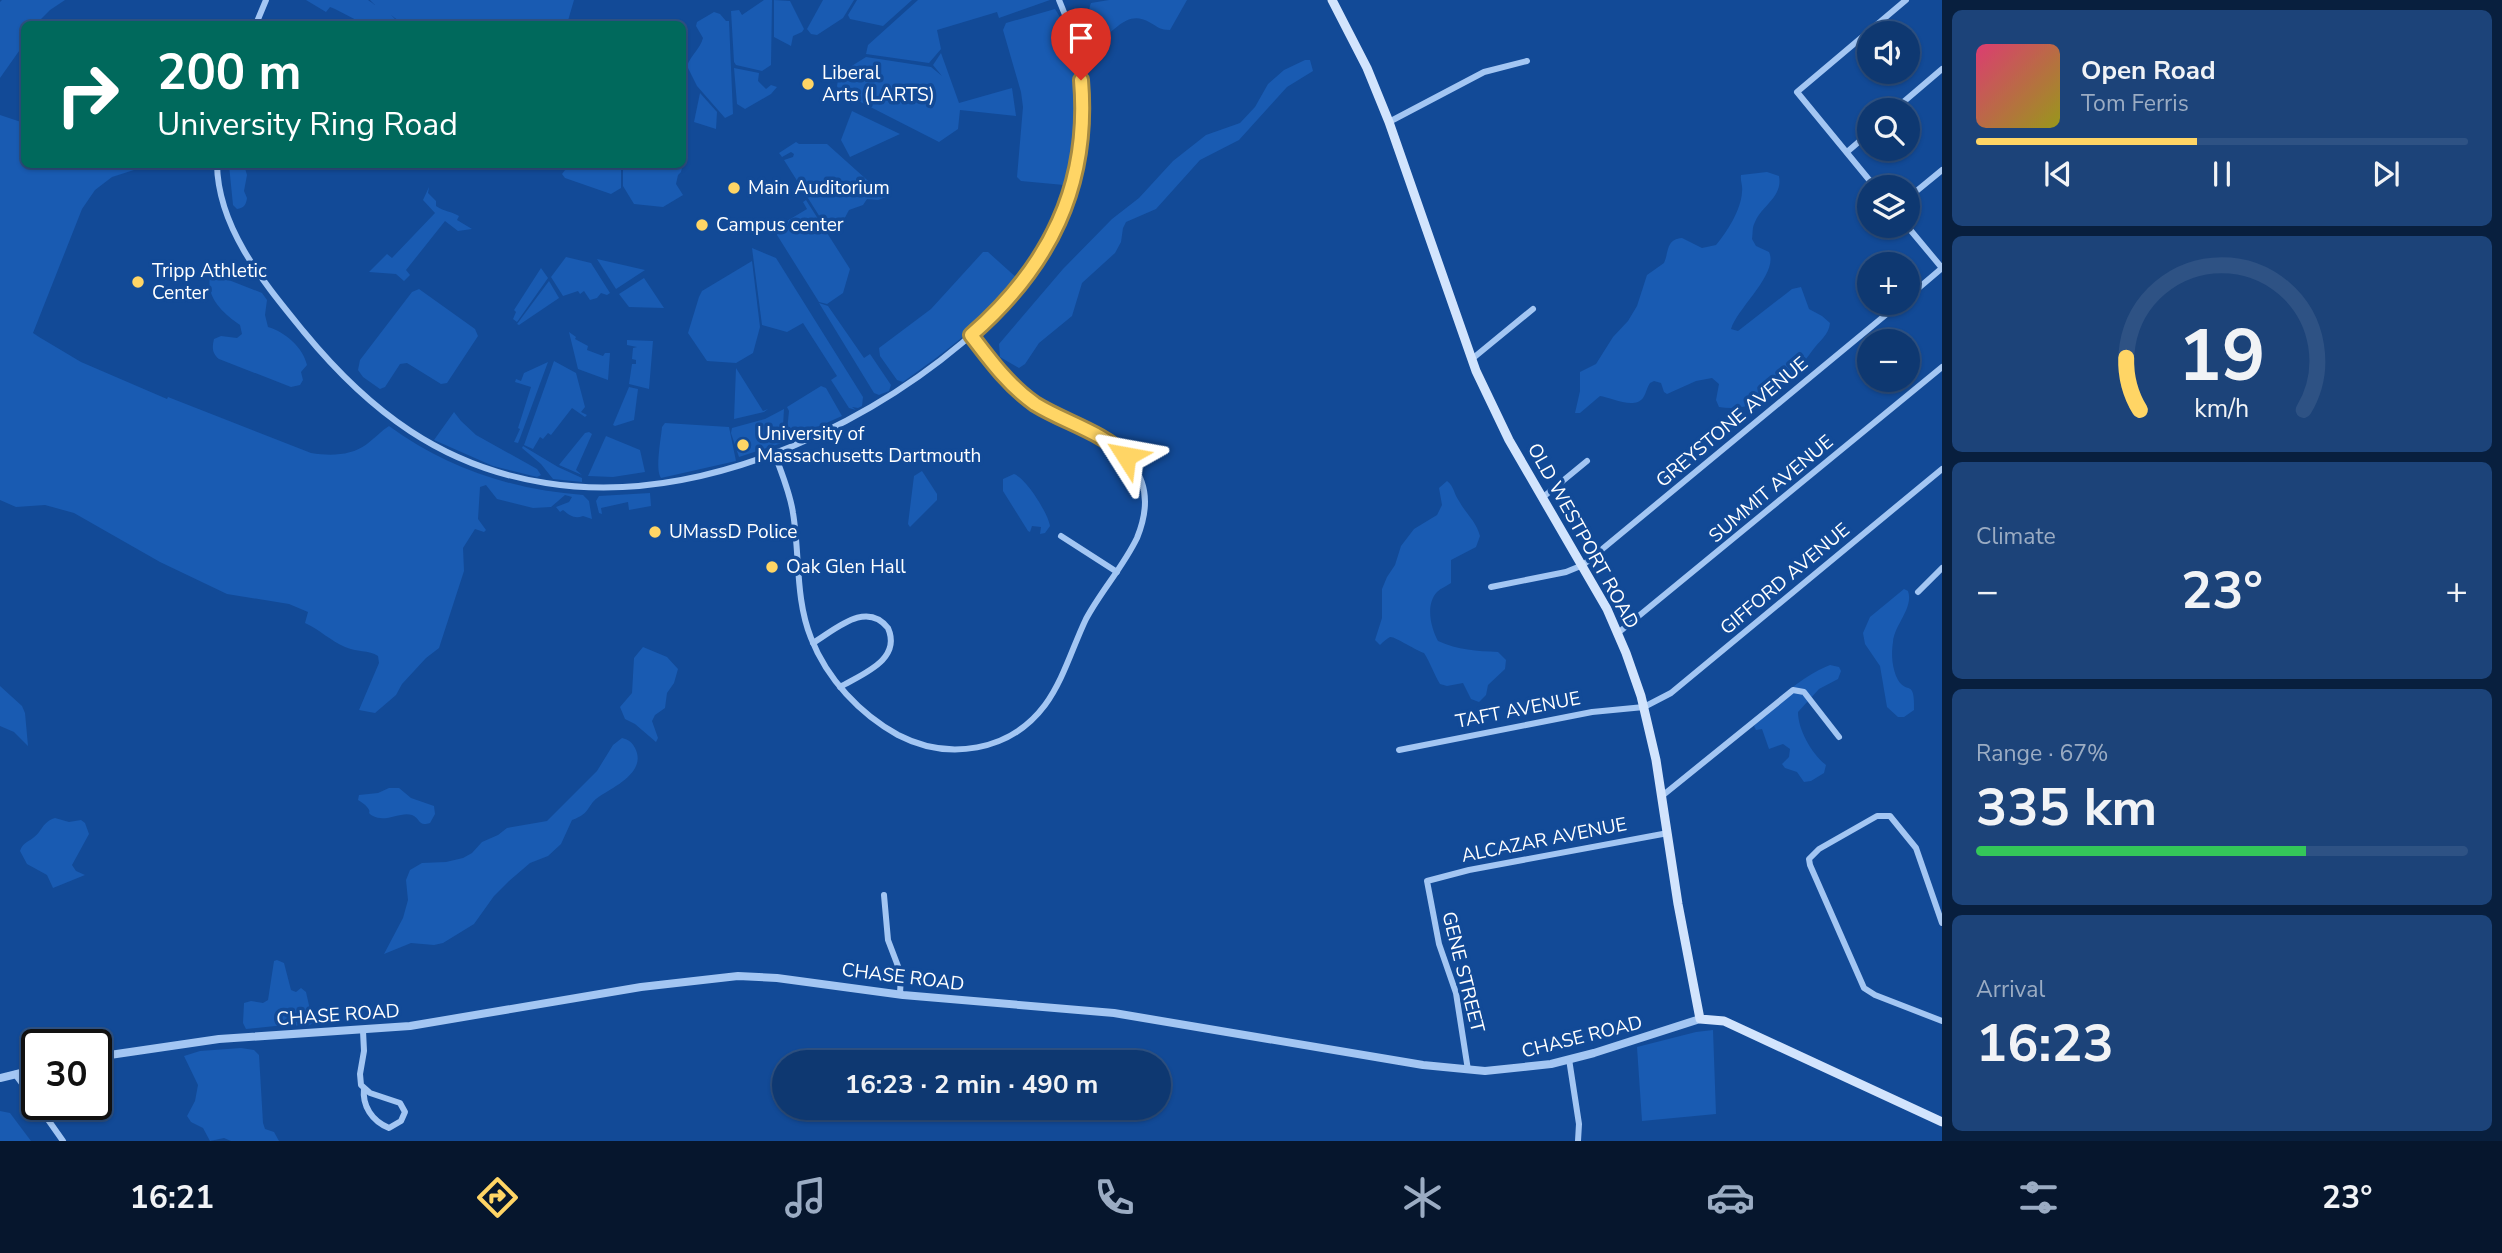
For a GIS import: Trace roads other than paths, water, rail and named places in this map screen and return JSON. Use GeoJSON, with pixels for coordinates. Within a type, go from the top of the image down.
{"type":"FeatureCollection","features":[{"type":"Feature","properties":{"kind":"main road","name":"OLD WESTPORT ROAD"},"geometry":{"type":"LineString","coordinates":[[1332,0],[1367,68],[1389,122],[1472,359],[1505,432],[1583,565],[1618,633],[1644,707],[1700,1019]]}},
{"type":"Feature","properties":{"kind":"main road"},"geometry":{"type":"LineString","coordinates":[[1700,1019],[1724,1021],[1942,1122]]}},
{"type":"Feature","properties":{"kind":"street"},"geometry":{"type":"LineString","coordinates":[[257,21],[267,0]]}},
{"type":"Feature","properties":{"kind":"street"},"geometry":{"type":"LineString","coordinates":[[217,168],[220,198],[231,228],[293,318],[340,374],[371,404],[404,428],[439,449],[469,462],[513,477],[546,484],[592,488],[670,482],[716,471],[825,432],[894,394],[971,335],[1004,304],[1037,264],[1057,228],[1073,184],[1082,133],[1082,89],[1075,45],[1059,0]]}},
{"type":"Feature","properties":{"kind":"street"},"geometry":{"type":"LineString","coordinates":[[1865,175],[1797,92],[1906,0]]}},
{"type":"Feature","properties":{"kind":"street"},"geometry":{"type":"LineString","coordinates":[[1389,122],[1484,72],[1527,61]]}},
{"type":"Feature","properties":{"kind":"street"},"geometry":{"type":"LineString","coordinates":[[1908,98],[1942,69]]}},
{"type":"Feature","properties":{"kind":"street"},"geometry":{"type":"LineString","coordinates":[[1847,152],[1857,143]]}},
{"type":"Feature","properties":{"kind":"street"},"geometry":{"type":"LineString","coordinates":[[1920,188],[1942,170]]}},
{"type":"Feature","properties":{"kind":"street"},"geometry":{"type":"LineString","coordinates":[[1917,238],[1942,268],[1920,287]]}},
{"type":"Feature","properties":{"kind":"street"},"geometry":{"type":"LineString","coordinates":[[1472,359],[1533,309]]}},
{"type":"Feature","properties":{"kind":"street","name":"GREYSTONE AVENUE"},"geometry":{"type":"LineString","coordinates":[[1583,565],[1885,315]]}},
{"type":"Feature","properties":{"kind":"street"},"geometry":{"type":"LineString","coordinates":[[774,452],[793,510],[800,596],[813,643],[822,662],[840,687],[882,726],[902,737],[925,745],[963,751],[998,742],[1032,721],[1045,706],[1085,622],[1137,538],[1144,511],[1142,488],[1131,463],[1113,446],[1024,395],[1006,378],[971,335]]}},
{"type":"Feature","properties":{"kind":"street","name":"SUMMIT AVENUE"},"geometry":{"type":"LineString","coordinates":[[1618,633],[1942,367]]}},
{"type":"Feature","properties":{"kind":"street"},"geometry":{"type":"LineString","coordinates":[[1542,498],[1587,461]]}},
{"type":"Feature","properties":{"kind":"street","name":"GIFFORD AVENUE"},"geometry":{"type":"LineString","coordinates":[[1644,707],[1671,693],[1942,469]]}},
{"type":"Feature","properties":{"kind":"street"},"geometry":{"type":"LineString","coordinates":[[1061,536],[1117,572]]}},
{"type":"Feature","properties":{"kind":"street"},"geometry":{"type":"LineString","coordinates":[[1491,587],[1566,572],[1583,565]]}},
{"type":"Feature","properties":{"kind":"street"},"geometry":{"type":"LineString","coordinates":[[1917,592],[1942,568]]}},
{"type":"Feature","properties":{"kind":"street"},"geometry":{"type":"LineString","coordinates":[[813,643],[859,616],[878,618],[888,628],[892,642],[885,659],[840,687]]}},
{"type":"Feature","properties":{"kind":"street"},"geometry":{"type":"LineString","coordinates":[[1662,796],[1793,690],[1804,692],[1839,737]]}},
{"type":"Feature","properties":{"kind":"street","name":"TAFT AVENUE"},"geometry":{"type":"LineString","coordinates":[[1399,750],[1592,712],[1644,707]]}},
{"type":"Feature","properties":{"kind":"street"},"geometry":{"type":"LineString","coordinates":[[1942,923],[1916,848],[1890,816],[1877,816],[1819,849],[1809,859],[1837,931],[1864,989],[1942,1021]]}},
{"type":"Feature","properties":{"kind":"street","name":"ALCAZAR AVENUE"},"geometry":{"type":"LineString","coordinates":[[1427,881],[1469,870],[1668,833]]}},
{"type":"Feature","properties":{"kind":"street","name":"GENE STREET"},"geometry":{"type":"LineString","coordinates":[[1427,881],[1439,944],[1456,993],[1468,1070]]}},
{"type":"Feature","properties":{"kind":"street"},"geometry":{"type":"LineString","coordinates":[[884,895],[888,940],[901,974],[900,994]]}},
{"type":"Feature","properties":{"kind":"street","name":"CHASE ROAD"},"geometry":{"type":"LineString","coordinates":[[112,1055],[219,1039],[363,1031],[436,1022],[641,986],[738,976],[1114,1013],[1423,1065],[1468,1070],[1517,1069],[1569,1059],[1700,1019]]}},
{"type":"Feature","properties":{"kind":"street"},"geometry":{"type":"LineString","coordinates":[[363,1031],[364,1051],[360,1079],[365,1103],[374,1120],[389,1128],[401,1121],[405,1112],[400,1103],[364,1088]]}},
{"type":"Feature","properties":{"kind":"street"},"geometry":{"type":"LineString","coordinates":[[1569,1059],[1579,1124],[1578,1141]]}},
{"type":"Feature","properties":{"kind":"street"},"geometry":{"type":"LineString","coordinates":[[0,1078],[21,1073]]}},
{"type":"Feature","properties":{"kind":"street"},"geometry":{"type":"LineString","coordinates":[[15,1074],[21,1082]]}},
{"type":"Feature","properties":{"kind":"street"},"geometry":{"type":"LineString","coordinates":[[48,1120],[63,1141]]}},
{"type":"Feature","properties":{"kind":"place","name":"Liberal Arts (LARTS)"},"geometry":{"type":"Point","coordinates":[808,84]}},
{"type":"Feature","properties":{"kind":"place","name":"Main Auditorium"},"geometry":{"type":"Point","coordinates":[734,188]}},
{"type":"Feature","properties":{"kind":"place","name":"Campus center"},"geometry":{"type":"Point","coordinates":[702,225]}},
{"type":"Feature","properties":{"kind":"place","name":"Tripp Athletic Center"},"geometry":{"type":"Point","coordinates":[138,282]}},
{"type":"Feature","properties":{"kind":"place","name":"University of Massachusetts Dartmouth"},"geometry":{"type":"Point","coordinates":[743,445]}},
{"type":"Feature","properties":{"kind":"place","name":"UMassD Police"},"geometry":{"type":"Point","coordinates":[655,532]}},
{"type":"Feature","properties":{"kind":"place","name":"Oak Glen Hall"},"geometry":{"type":"Point","coordinates":[772,567]}}]}
